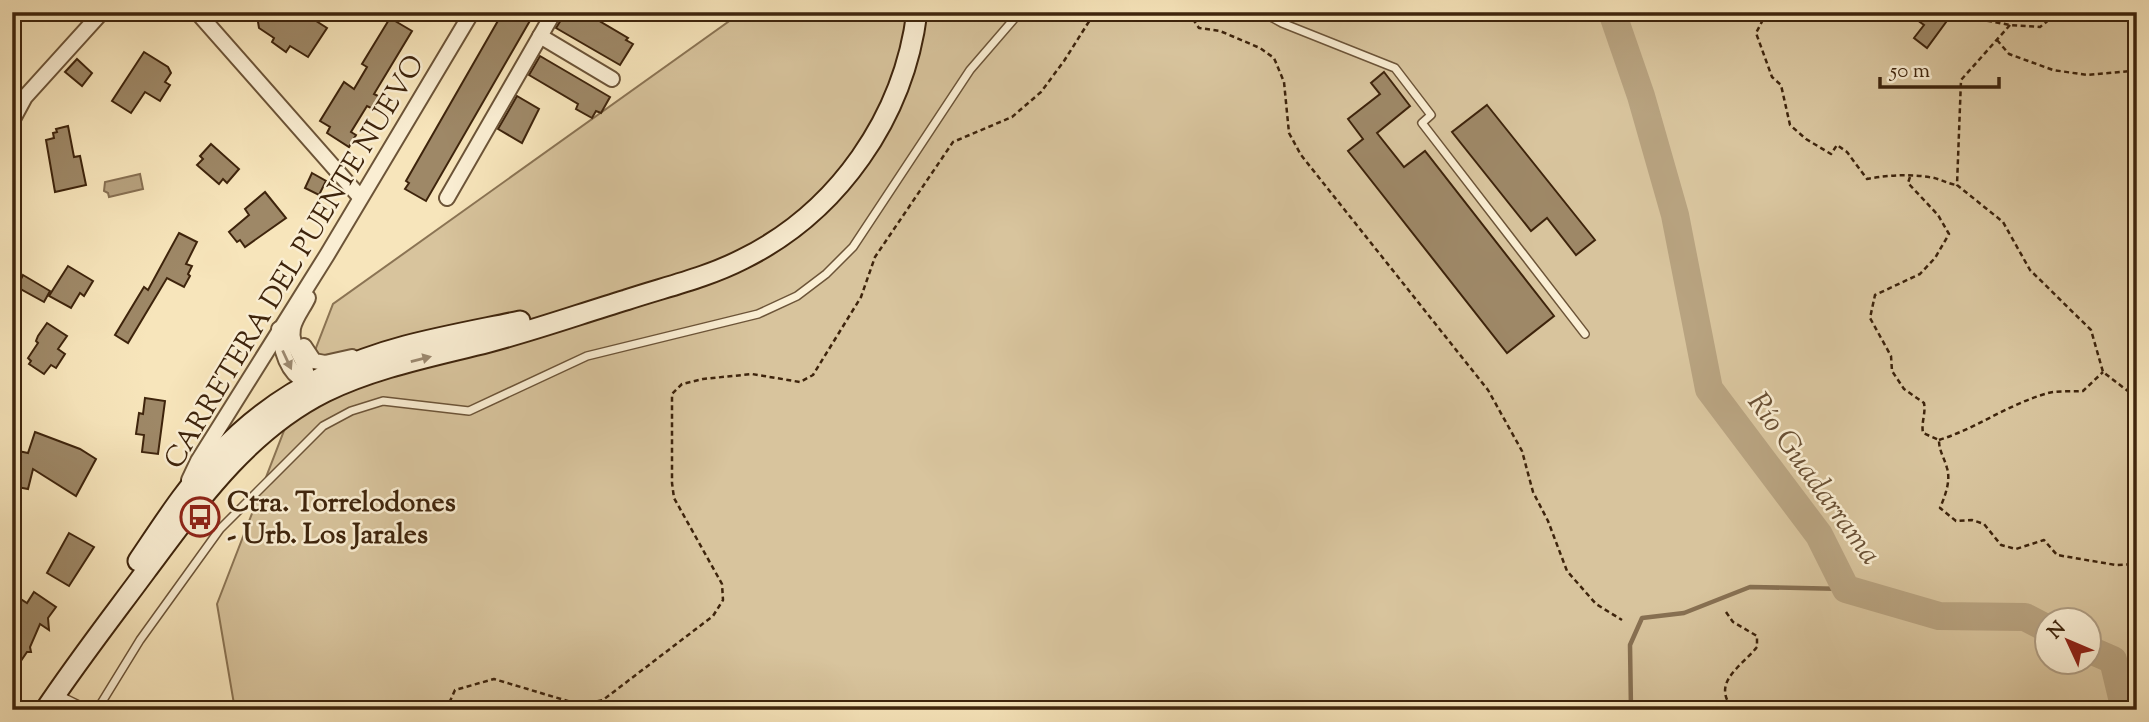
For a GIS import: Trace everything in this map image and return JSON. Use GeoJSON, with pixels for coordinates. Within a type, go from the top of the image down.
{"type":"FeatureCollection","features":[{"type":"Feature","properties":{"kind":"main road"},"geometry":{"type":"LineString","coordinates":[[50,702],[75,665],[228,466],[264,433],[314,399],[390,368],[510,337],[696,279],[743,260],[778,240],[817,208],[847,176],[868,148],[902,78],[917,12]]}},
{"type":"Feature","properties":{"kind":"main road"},"geometry":{"type":"LineString","coordinates":[[75,665],[97,623],[179,500],[219,453],[264,413],[307,383],[342,367],[404,346],[634,297]]}},
{"type":"Feature","properties":{"kind":"street"},"geometry":{"type":"LineString","coordinates":[[12,121],[25,97],[102,12]]}},
{"type":"Feature","properties":{"kind":"street"},"geometry":{"type":"LineString","coordinates":[[197,12],[360,197]]}},
{"type":"Feature","properties":{"kind":"street","name":"CARRETERA DEL PUENTE NUEVO"},"geometry":{"type":"LineString","coordinates":[[179,500],[198,461],[327,255],[472,12]]}},
{"type":"Feature","properties":{"kind":"street"},"geometry":{"type":"LineString","coordinates":[[447,198],[554,12]]}},
{"type":"Feature","properties":{"kind":"street"},"geometry":{"type":"LineString","coordinates":[[540,36],[612,79]]}},
{"type":"Feature","properties":{"kind":"street"},"geometry":{"type":"LineString","coordinates":[[228,466],[246,438],[295,399],[307,383],[307,369],[294,343],[293,328],[327,255]]}},
{"type":"Feature","properties":{"kind":"street"},"geometry":{"type":"LineString","coordinates":[[304,307],[301,326],[304,349],[314,360],[325,363],[404,346]]}},
{"type":"Feature","properties":{"kind":"street"},"geometry":{"type":"LineString","coordinates":[[279,330],[280,345],[288,366],[307,383],[317,385],[367,369],[390,368]]}},
{"type":"Feature","properties":{"kind":"lane"},"geometry":{"type":"LineString","coordinates":[[97,710],[140,640],[220,529],[323,426],[351,411],[383,401],[469,411],[587,356],[758,314],[797,296],[826,274],[853,247],[970,70],[1020,12]]}},
{"type":"Feature","properties":{"kind":"lane"},"geometry":{"type":"LineString","coordinates":[[1262,12],[1282,23],[1395,68],[1431,114],[1422,123],[1585,334]]}},
{"type":"Feature","properties":{"kind":"lane"},"geometry":{"type":"LineString","coordinates":[[50,702],[89,710]]}},
{"type":"Feature","properties":{"kind":"path"},"geometry":{"type":"LineString","coordinates":[[446,710],[455,690],[494,679],[581,705],[603,700],[713,617],[723,600],[722,584],[674,498],[672,394],[682,384],[703,379],[752,374],[800,382],[813,375],[861,298],[876,257],[953,142],[1012,117],[1041,92],[1095,12]]}},
{"type":"Feature","properties":{"kind":"path"},"geometry":{"type":"LineString","coordinates":[[1188,12],[1199,28],[1220,31],[1260,48],[1274,58],[1284,82],[1289,133],[1301,155],[1488,390],[1522,451],[1533,492],[1567,571],[1597,604],[1622,620]]}},
{"type":"Feature","properties":{"kind":"path"},"geometry":{"type":"LineString","coordinates":[[1767,12],[1756,33],[1772,77],[1781,85],[1790,125],[1831,154],[1837,145],[1847,152],[1867,179],[1896,174],[1931,177],[1957,185],[2003,222],[2030,270],[2091,330],[2102,372],[2137,398]]}},
{"type":"Feature","properties":{"kind":"path"},"geometry":{"type":"LineString","coordinates":[[1962,16],[2010,25],[2040,27],[2059,12]]}},
{"type":"Feature","properties":{"kind":"path"},"geometry":{"type":"LineString","coordinates":[[1957,185],[1961,80],[2010,25]]}},
{"type":"Feature","properties":{"kind":"path"},"geometry":{"type":"LineString","coordinates":[[1997,40],[2009,54],[2053,70],[2087,75],[2131,71],[2137,75]]}},
{"type":"Feature","properties":{"kind":"path"},"geometry":{"type":"LineString","coordinates":[[1910,177],[1908,183],[1938,215],[1949,234],[1935,258],[1920,274],[1875,295],[1870,318],[1891,356],[1892,371],[1904,389],[1924,403],[1926,412],[1922,424],[1923,433],[1939,440],[1975,427],[1994,415],[2047,393],[2083,391],[2102,372]]}},
{"type":"Feature","properties":{"kind":"path"},"geometry":{"type":"LineString","coordinates":[[1939,440],[1939,449],[1948,470],[1947,488],[1940,508],[1956,521],[1972,520],[1984,524],[2001,545],[2016,549],[2044,540],[2057,555],[2116,565],[2137,564]]}},
{"type":"Feature","properties":{"kind":"path"},"geometry":{"type":"LineString","coordinates":[[1726,612],[1733,622],[1757,636],[1757,647],[1724,686],[1725,700],[1734,710]]}},
{"type":"Feature","properties":{"kind":"shaded area"},"geometry":{"type":"Polygon","coordinates":[[[742,12],[2137,12],[2137,710],[235,710],[217,604],[333,304],[742,12]]]}},
{"type":"Feature","properties":{"kind":"shaded area"},"geometry":{"type":"Polygon","coordinates":[[[140,174],[143,189],[109,197],[104,191],[105,182],[140,174]]]}},
{"type":"Feature","properties":{"kind":"building"},"geometry":{"type":"Polygon","coordinates":[[[264,12],[302,12],[327,28],[308,57],[290,46],[286,52],[272,42],[274,38],[259,28],[258,22],[264,12]]]}},
{"type":"Feature","properties":{"kind":"building"},"geometry":{"type":"Polygon","coordinates":[[[503,12],[535,12],[426,201],[405,189],[409,183],[406,181],[503,12]]]}},
{"type":"Feature","properties":{"kind":"building"},"geometry":{"type":"Polygon","coordinates":[[[566,12],[584,12],[628,38],[626,40],[633,44],[620,65],[556,28],[566,12]]]}},
{"type":"Feature","properties":{"kind":"building"},"geometry":{"type":"Polygon","coordinates":[[[1906,12],[1941,12],[1949,18],[1927,48],[1914,38],[1924,25],[1906,12]]]}},
{"type":"Feature","properties":{"kind":"building"},"geometry":{"type":"Polygon","coordinates":[[[390,18],[412,31],[374,94],[380,97],[373,109],[367,106],[351,132],[356,135],[349,147],[327,133],[330,127],[320,121],[344,82],[354,89],[367,67],[362,64],[390,18]]]}},
{"type":"Feature","properties":{"kind":"building"},"geometry":{"type":"Polygon","coordinates":[[[144,52],[168,67],[171,73],[165,82],[170,85],[160,101],[145,92],[131,113],[112,101],[144,52]]]}},
{"type":"Feature","properties":{"kind":"building"},"geometry":{"type":"Polygon","coordinates":[[[540,56],[610,97],[601,113],[596,111],[592,118],[576,109],[578,104],[529,75],[540,56]]]}},
{"type":"Feature","properties":{"kind":"building"},"geometry":{"type":"Polygon","coordinates":[[[77,59],[92,73],[82,86],[65,72],[77,59]]]}},
{"type":"Feature","properties":{"kind":"building"},"geometry":{"type":"Polygon","coordinates":[[[1384,72],[1410,106],[1377,133],[1404,167],[1425,151],[1554,316],[1507,353],[1348,151],[1363,139],[1348,119],[1380,94],[1371,83],[1384,72]]]}},
{"type":"Feature","properties":{"kind":"building"},"geometry":{"type":"Polygon","coordinates":[[[517,96],[539,109],[522,143],[498,129],[517,96]]]}},
{"type":"Feature","properties":{"kind":"building"},"geometry":{"type":"Polygon","coordinates":[[[1487,105],[1595,240],[1576,255],[1547,218],[1531,231],[1452,132],[1487,105]]]}},
{"type":"Feature","properties":{"kind":"building"},"geometry":{"type":"Polygon","coordinates":[[[68,126],[74,157],[80,156],[86,185],[55,192],[46,140],[54,138],[56,129],[68,126]]]}},
{"type":"Feature","properties":{"kind":"building"},"geometry":{"type":"Polygon","coordinates":[[[211,144],[239,169],[227,183],[223,179],[219,184],[197,165],[203,159],[200,156],[211,144]]]}},
{"type":"Feature","properties":{"kind":"building"},"geometry":{"type":"Polygon","coordinates":[[[312,173],[326,181],[319,195],[305,188],[312,173]]]}},
{"type":"Feature","properties":{"kind":"building"},"geometry":{"type":"Polygon","coordinates":[[[265,192],[286,218],[245,247],[229,232],[249,215],[245,209],[265,192]]]}},
{"type":"Feature","properties":{"kind":"building"},"geometry":{"type":"Polygon","coordinates":[[[179,233],[197,242],[186,264],[192,266],[188,274],[190,276],[184,287],[167,278],[128,343],[115,335],[144,287],[148,290],[179,233]]]}},
{"type":"Feature","properties":{"kind":"building"},"geometry":{"type":"Polygon","coordinates":[[[68,266],[93,281],[84,296],[80,293],[71,308],[49,296],[68,266]]]}},
{"type":"Feature","properties":{"kind":"building"},"geometry":{"type":"Polygon","coordinates":[[[23,275],[50,291],[44,302],[17,287],[23,275]]]}},
{"type":"Feature","properties":{"kind":"building"},"geometry":{"type":"Polygon","coordinates":[[[47,323],[67,336],[58,349],[65,354],[56,368],[51,365],[44,374],[29,364],[31,361],[28,358],[47,323]]]}},
{"type":"Feature","properties":{"kind":"building"},"geometry":{"type":"Polygon","coordinates":[[[145,398],[165,401],[158,454],[142,452],[144,435],[136,434],[139,413],[143,414],[145,398]]]}},
{"type":"Feature","properties":{"kind":"building"},"geometry":{"type":"Polygon","coordinates":[[[35,432],[80,449],[96,459],[76,496],[33,469],[28,489],[12,486],[12,453],[14,450],[28,453],[35,432]]]}},
{"type":"Feature","properties":{"kind":"building"},"geometry":{"type":"Polygon","coordinates":[[[69,533],[94,547],[69,586],[47,573],[69,533]]]}},
{"type":"Feature","properties":{"kind":"building"},"geometry":{"type":"Polygon","coordinates":[[[34,592],[56,607],[48,618],[49,630],[40,624],[30,647],[31,652],[27,652],[12,674],[12,619],[18,608],[16,596],[27,603],[34,592]]]}},
{"type":"Feature","properties":{"kind":"waterway","name":"Río Guadarrama"},"geometry":{"type":"LineString","coordinates":[[1612,12],[1641,96],[1675,215],[1709,389],[1819,535],[1846,589],[1939,616],[2025,617],[2034,622]]}},
{"type":"Feature","properties":{"kind":"waterway"},"geometry":{"type":"LineString","coordinates":[[1631,710],[1630,645],[1642,618],[1684,613],[1750,587],[1846,589]]}},
{"type":"Feature","properties":{"kind":"waterway","name":"Río Guadarrama"},"geometry":{"type":"LineString","coordinates":[[2104,656],[2113,660],[2125,710]]}},
{"type":"Feature","properties":{"kind":"place","name":"Ctra. Torrelodones - Urb. Los Jarales"},"geometry":{"type":"Point","coordinates":[200,517]}}]}
